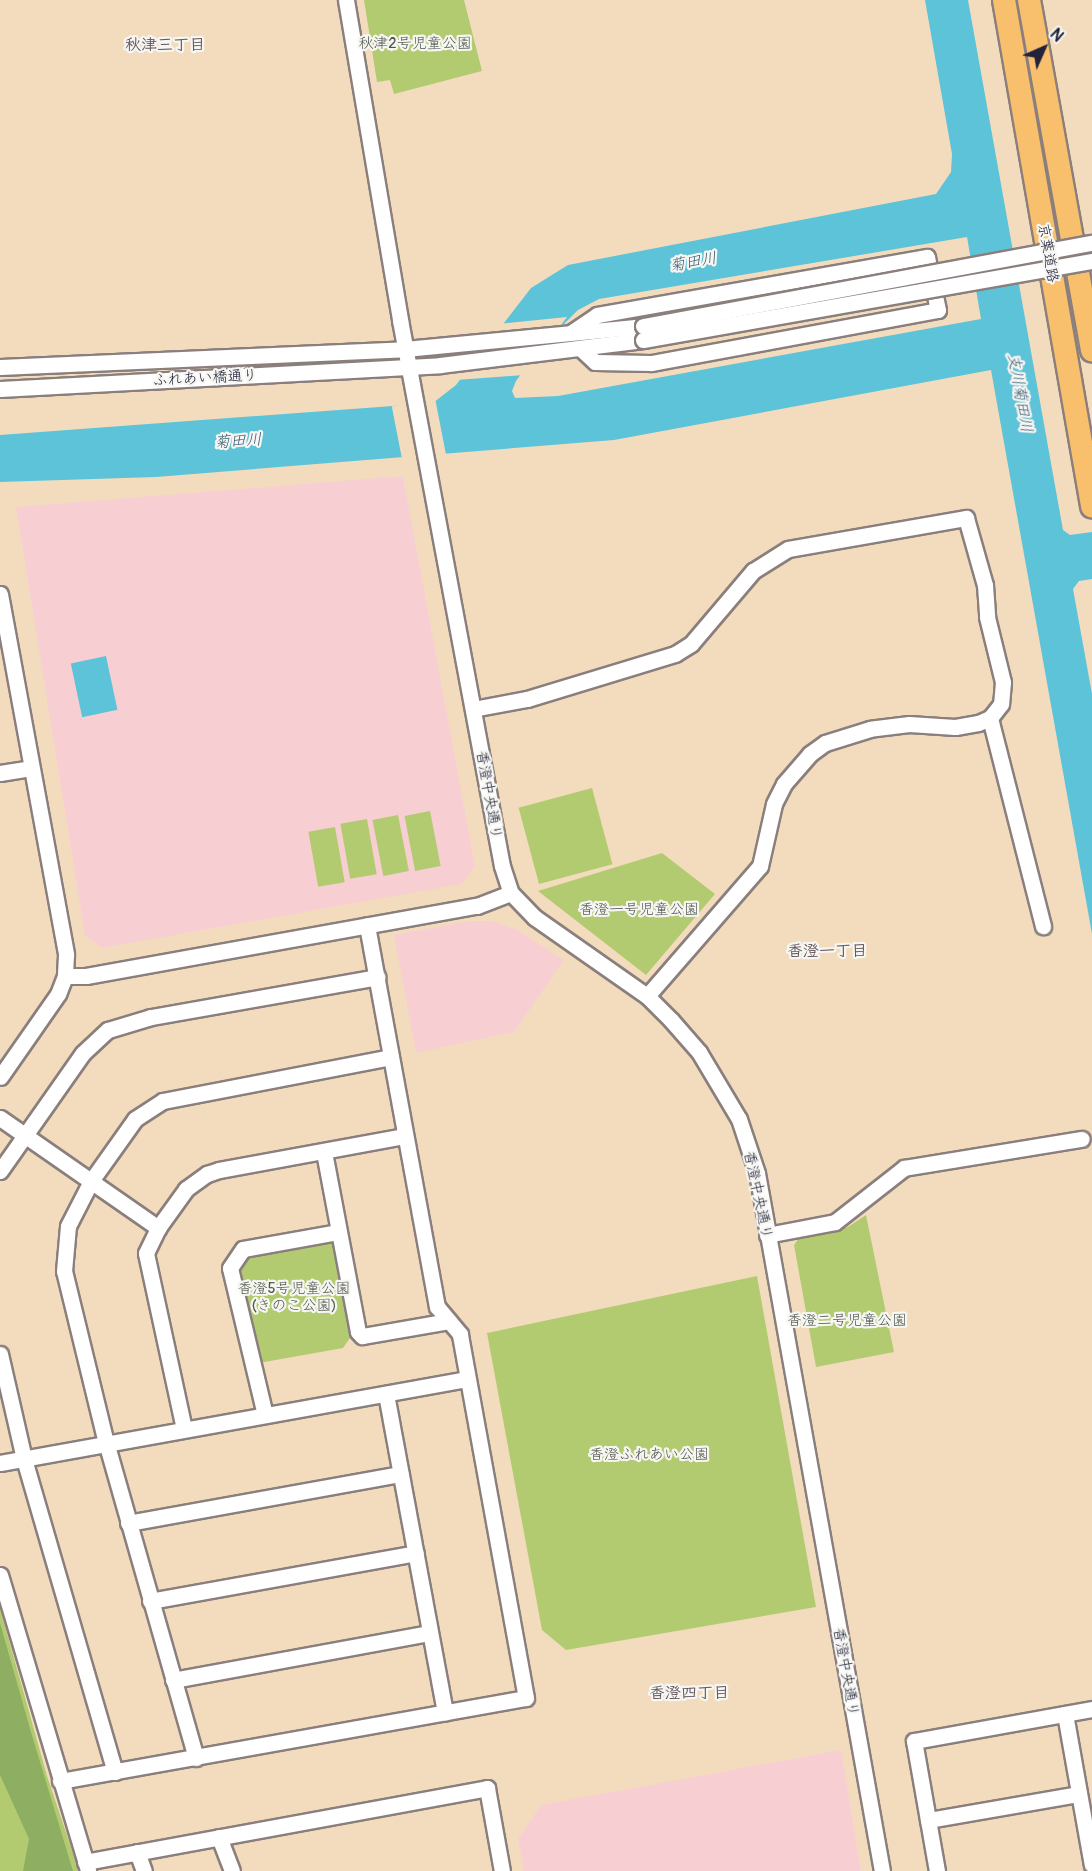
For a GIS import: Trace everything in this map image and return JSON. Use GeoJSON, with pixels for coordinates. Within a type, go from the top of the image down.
{"type":"FeatureCollection","features":[{"type":"Feature","properties":{"kind":"highway","name":"京葉道路"},"geometry":{"type":"LineString","coordinates":[[1004,0],[1092,506]]}},
{"type":"Feature","properties":{"kind":"highway","name":"京葉道路"},"geometry":{"type":"LineString","coordinates":[[1029,0],[1092,350]]}},
{"type":"Feature","properties":{"kind":"street","name":"香澄中央通り"},"geometry":{"type":"LineString","coordinates":[[346,0],[405,349],[416,393],[428,473],[502,866],[511,893],[534,917],[647,996],[699,1052],[724,1090],[756,1173],[882,1871]]}},
{"type":"Feature","properties":{"kind":"street"},"geometry":{"type":"LineString","coordinates":[[643,333],[1092,243]]}},
{"type":"Feature","properties":{"kind":"street"},"geometry":{"type":"LineString","coordinates":[[572,332],[597,315],[927,257],[938,310],[651,363],[595,362],[581,349]]}},
{"type":"Feature","properties":{"kind":"street"},"geometry":{"type":"LineString","coordinates":[[643,333],[1092,261]]}},
{"type":"Feature","properties":{"kind":"street","name":"ふれあい橋通り"},"geometry":{"type":"LineString","coordinates":[[0,367],[405,349],[572,332],[643,333]]}},
{"type":"Feature","properties":{"kind":"street","name":"ふれあい橋通り"},"geometry":{"type":"LineString","coordinates":[[0,388],[440,365],[581,349],[643,333]]}},
{"type":"Feature","properties":{"kind":"street"},"geometry":{"type":"LineString","coordinates":[[473,709],[527,699],[675,654],[691,644],[753,571],[788,549],[885,529],[966,518],[985,585],[987,617],[1003,682],[1001,704],[990,718],[955,727],[909,724],[870,729],[825,743],[810,754],[784,784],[774,804],[760,866],[647,996]]}},
{"type":"Feature","properties":{"kind":"street"},"geometry":{"type":"LineString","coordinates":[[0,594],[66,955],[65,976],[58,994],[0,1077]]}},
{"type":"Feature","properties":{"kind":"street"},"geometry":{"type":"LineString","coordinates":[[990,718],[1043,926]]}},
{"type":"Feature","properties":{"kind":"street"},"geometry":{"type":"LineString","coordinates":[[0,773],[31,768]]}},
{"type":"Feature","properties":{"kind":"street"},"geometry":{"type":"LineString","coordinates":[[65,976],[86,976],[477,906],[511,893]]}},
{"type":"Feature","properties":{"kind":"street"},"geometry":{"type":"LineString","coordinates":[[60,1780],[196,1758],[526,1698],[460,1334],[437,1307],[367,925]]}},
{"type":"Feature","properties":{"kind":"street"},"geometry":{"type":"LineString","coordinates":[[0,1171],[83,1053],[108,1030],[151,1017],[377,977]]}},
{"type":"Feature","properties":{"kind":"street"},"geometry":{"type":"LineString","coordinates":[[196,1758],[106,1443],[64,1271],[68,1226],[91,1181],[135,1119],[163,1101],[391,1057]]}},
{"type":"Feature","properties":{"kind":"street"},"geometry":{"type":"LineString","coordinates":[[0,1118],[158,1228]]}},
{"type":"Feature","properties":{"kind":"street"},"geometry":{"type":"LineString","coordinates":[[184,1429],[146,1253],[158,1228],[186,1189],[207,1173],[405,1136]]}},
{"type":"Feature","properties":{"kind":"street"},"geometry":{"type":"LineString","coordinates":[[767,1235],[835,1222],[904,1168],[1082,1139]]}},
{"type":"Feature","properties":{"kind":"street"},"geometry":{"type":"LineString","coordinates":[[324,1152],[358,1332],[362,1336],[449,1321]]}},
{"type":"Feature","properties":{"kind":"street"},"geometry":{"type":"LineString","coordinates":[[265,1415],[230,1268],[243,1249],[338,1232]]}},
{"type":"Feature","properties":{"kind":"street"},"geometry":{"type":"LineString","coordinates":[[0,1354],[24,1459],[115,1772]]}},
{"type":"Feature","properties":{"kind":"street"},"geometry":{"type":"LineString","coordinates":[[0,1463],[468,1379]]}},
{"type":"Feature","properties":{"kind":"street"},"geometry":{"type":"LineString","coordinates":[[386,1394],[445,1713]]}},
{"type":"Feature","properties":{"kind":"street"},"geometry":{"type":"LineString","coordinates":[[128,1523],[401,1474]]}},
{"type":"Feature","properties":{"kind":"street"},"geometry":{"type":"LineString","coordinates":[[150,1601],[416,1553]]}},
{"type":"Feature","properties":{"kind":"street"},"geometry":{"type":"LineString","coordinates":[[0,1575],[87,1867],[137,1852],[488,1788],[502,1871]]}},
{"type":"Feature","properties":{"kind":"street"},"geometry":{"type":"LineString","coordinates":[[173,1680],[430,1633]]}},
{"type":"Feature","properties":{"kind":"street"},"geometry":{"type":"LineString","coordinates":[[937,1871],[914,1741],[1092,1709]]}},
{"type":"Feature","properties":{"kind":"street"},"geometry":{"type":"LineString","coordinates":[[1065,1714],[1092,1865]]}},
{"type":"Feature","properties":{"kind":"street"},"geometry":{"type":"LineString","coordinates":[[928,1821],[1079,1794]]}},
{"type":"Feature","properties":{"kind":"street"},"geometry":{"type":"LineString","coordinates":[[219,1837],[232,1871]]}},
{"type":"Feature","properties":{"kind":"street"},"geometry":{"type":"LineString","coordinates":[[137,1852],[144,1871]]}},
{"type":"Feature","properties":{"kind":"shaded area"},"geometry":{"type":"Polygon","coordinates":[[[403,476],[475,866],[462,884],[102,948],[85,936],[16,507],[403,476]]]}},
{"type":"Feature","properties":{"kind":"shaded area"},"geometry":{"type":"Polygon","coordinates":[[[468,921],[493,921],[516,929],[564,960],[514,1032],[416,1053],[394,935],[468,921]]]}},
{"type":"Feature","properties":{"kind":"shaded area"},"geometry":{"type":"Polygon","coordinates":[[[841,1750],[861,1871],[524,1871],[518,1839],[541,1805],[841,1750]]]}},
{"type":"Feature","properties":{"kind":"green space","name":"秋津2号児童公園"},"geometry":{"type":"Polygon","coordinates":[[[364,0],[464,0],[482,71],[394,94],[390,80],[377,82],[364,0]]]}},
{"type":"Feature","properties":{"kind":"green space"},"geometry":{"type":"Polygon","coordinates":[[[592,788],[612,864],[539,884],[519,808],[592,788]]]}},
{"type":"Feature","properties":{"kind":"green space"},"geometry":{"type":"Polygon","coordinates":[[[430,811],[441,866],[415,871],[404,816],[430,811]]]}},
{"type":"Feature","properties":{"kind":"green space"},"geometry":{"type":"Polygon","coordinates":[[[398,815],[409,871],[383,876],[372,820],[398,815]]]}},
{"type":"Feature","properties":{"kind":"green space"},"geometry":{"type":"Polygon","coordinates":[[[367,819],[377,874],[350,879],[340,824],[367,819]]]}},
{"type":"Feature","properties":{"kind":"green space"},"geometry":{"type":"Polygon","coordinates":[[[335,827],[345,882],[318,887],[308,832],[335,827]]]}},
{"type":"Feature","properties":{"kind":"green space","name":"香澄一号児童公園"},"geometry":{"type":"Polygon","coordinates":[[[662,853],[715,894],[646,975],[538,891],[662,853]]]}},
{"type":"Feature","properties":{"kind":"green space","name":"香澄二号児童公園"},"geometry":{"type":"Polygon","coordinates":[[[866,1215],[894,1352],[816,1367],[794,1245],[799,1238],[848,1227],[866,1215]]]}},
{"type":"Feature","properties":{"kind":"green space","name":"香澄5号児童公園 (きのこ公園)"},"geometry":{"type":"Polygon","coordinates":[[[332,1240],[350,1338],[343,1348],[259,1363],[240,1270],[251,1255],[332,1240]]]}},
{"type":"Feature","properties":{"kind":"green space","name":"香澄ふれあい公園"},"geometry":{"type":"Polygon","coordinates":[[[757,1276],[816,1607],[566,1650],[542,1630],[487,1333],[757,1276]]]}},
{"type":"Feature","properties":{"kind":"green space"},"geometry":{"type":"Polygon","coordinates":[[[0,1608],[47,1776],[79,1871],[0,1871],[0,1608]]]}},
{"type":"Feature","properties":{"kind":"green space"},"geometry":{"type":"Polygon","coordinates":[[[0,1623],[73,1871],[23,1871],[29,1839],[0,1775],[0,1623]]]}},
{"type":"Feature","properties":{"kind":"water"},"geometry":{"type":"Polygon","coordinates":[[[925,0],[968,0],[1063,530],[1070,535],[1092,532],[1092,579],[1079,581],[1073,589],[1092,694],[1092,934],[991,370],[614,440],[156,477],[0,482],[0,435],[433,403],[456,385],[531,288],[568,265],[936,194],[951,172],[952,154],[925,0]],[[967,237],[599,299],[578,310],[542,346],[516,381],[512,391],[515,398],[558,396],[981,319],[967,237]]]}},
{"type":"Feature","properties":{"kind":"water"},"geometry":{"type":"Polygon","coordinates":[[[106,656],[117,710],[82,717],[71,663],[106,656]]]}},
{"type":"Feature","properties":{"kind":"pier"},"geometry":{"type":"Polygon","coordinates":[[[567,317],[524,375],[456,380],[497,324],[567,317]]]}},
{"type":"Feature","properties":{"kind":"pier"},"geometry":{"type":"Polygon","coordinates":[[[435,398],[446,456],[403,464],[392,406],[435,398]]]}},
{"type":"Feature","properties":{"kind":"district","name":"秋津三丁目"},"geometry":{"type":"Point","coordinates":[165,45]}},
{"type":"Feature","properties":{"kind":"district","name":"香澄一丁目"},"geometry":{"type":"Point","coordinates":[827,951]}},
{"type":"Feature","properties":{"kind":"district","name":"香澄四丁目"},"geometry":{"type":"Point","coordinates":[689,1693]}},
{"type":"Feature","properties":{"kind":"water label","name":"菊田川"},"geometry":{"type":"Point","coordinates":[693,262]}},
{"type":"Feature","properties":{"kind":"water label","name":"支川菊田川"},"geometry":{"type":"Point","coordinates":[1020,393]}},
{"type":"Feature","properties":{"kind":"water label","name":"菊田川"},"geometry":{"type":"Point","coordinates":[238,441]}}]}
